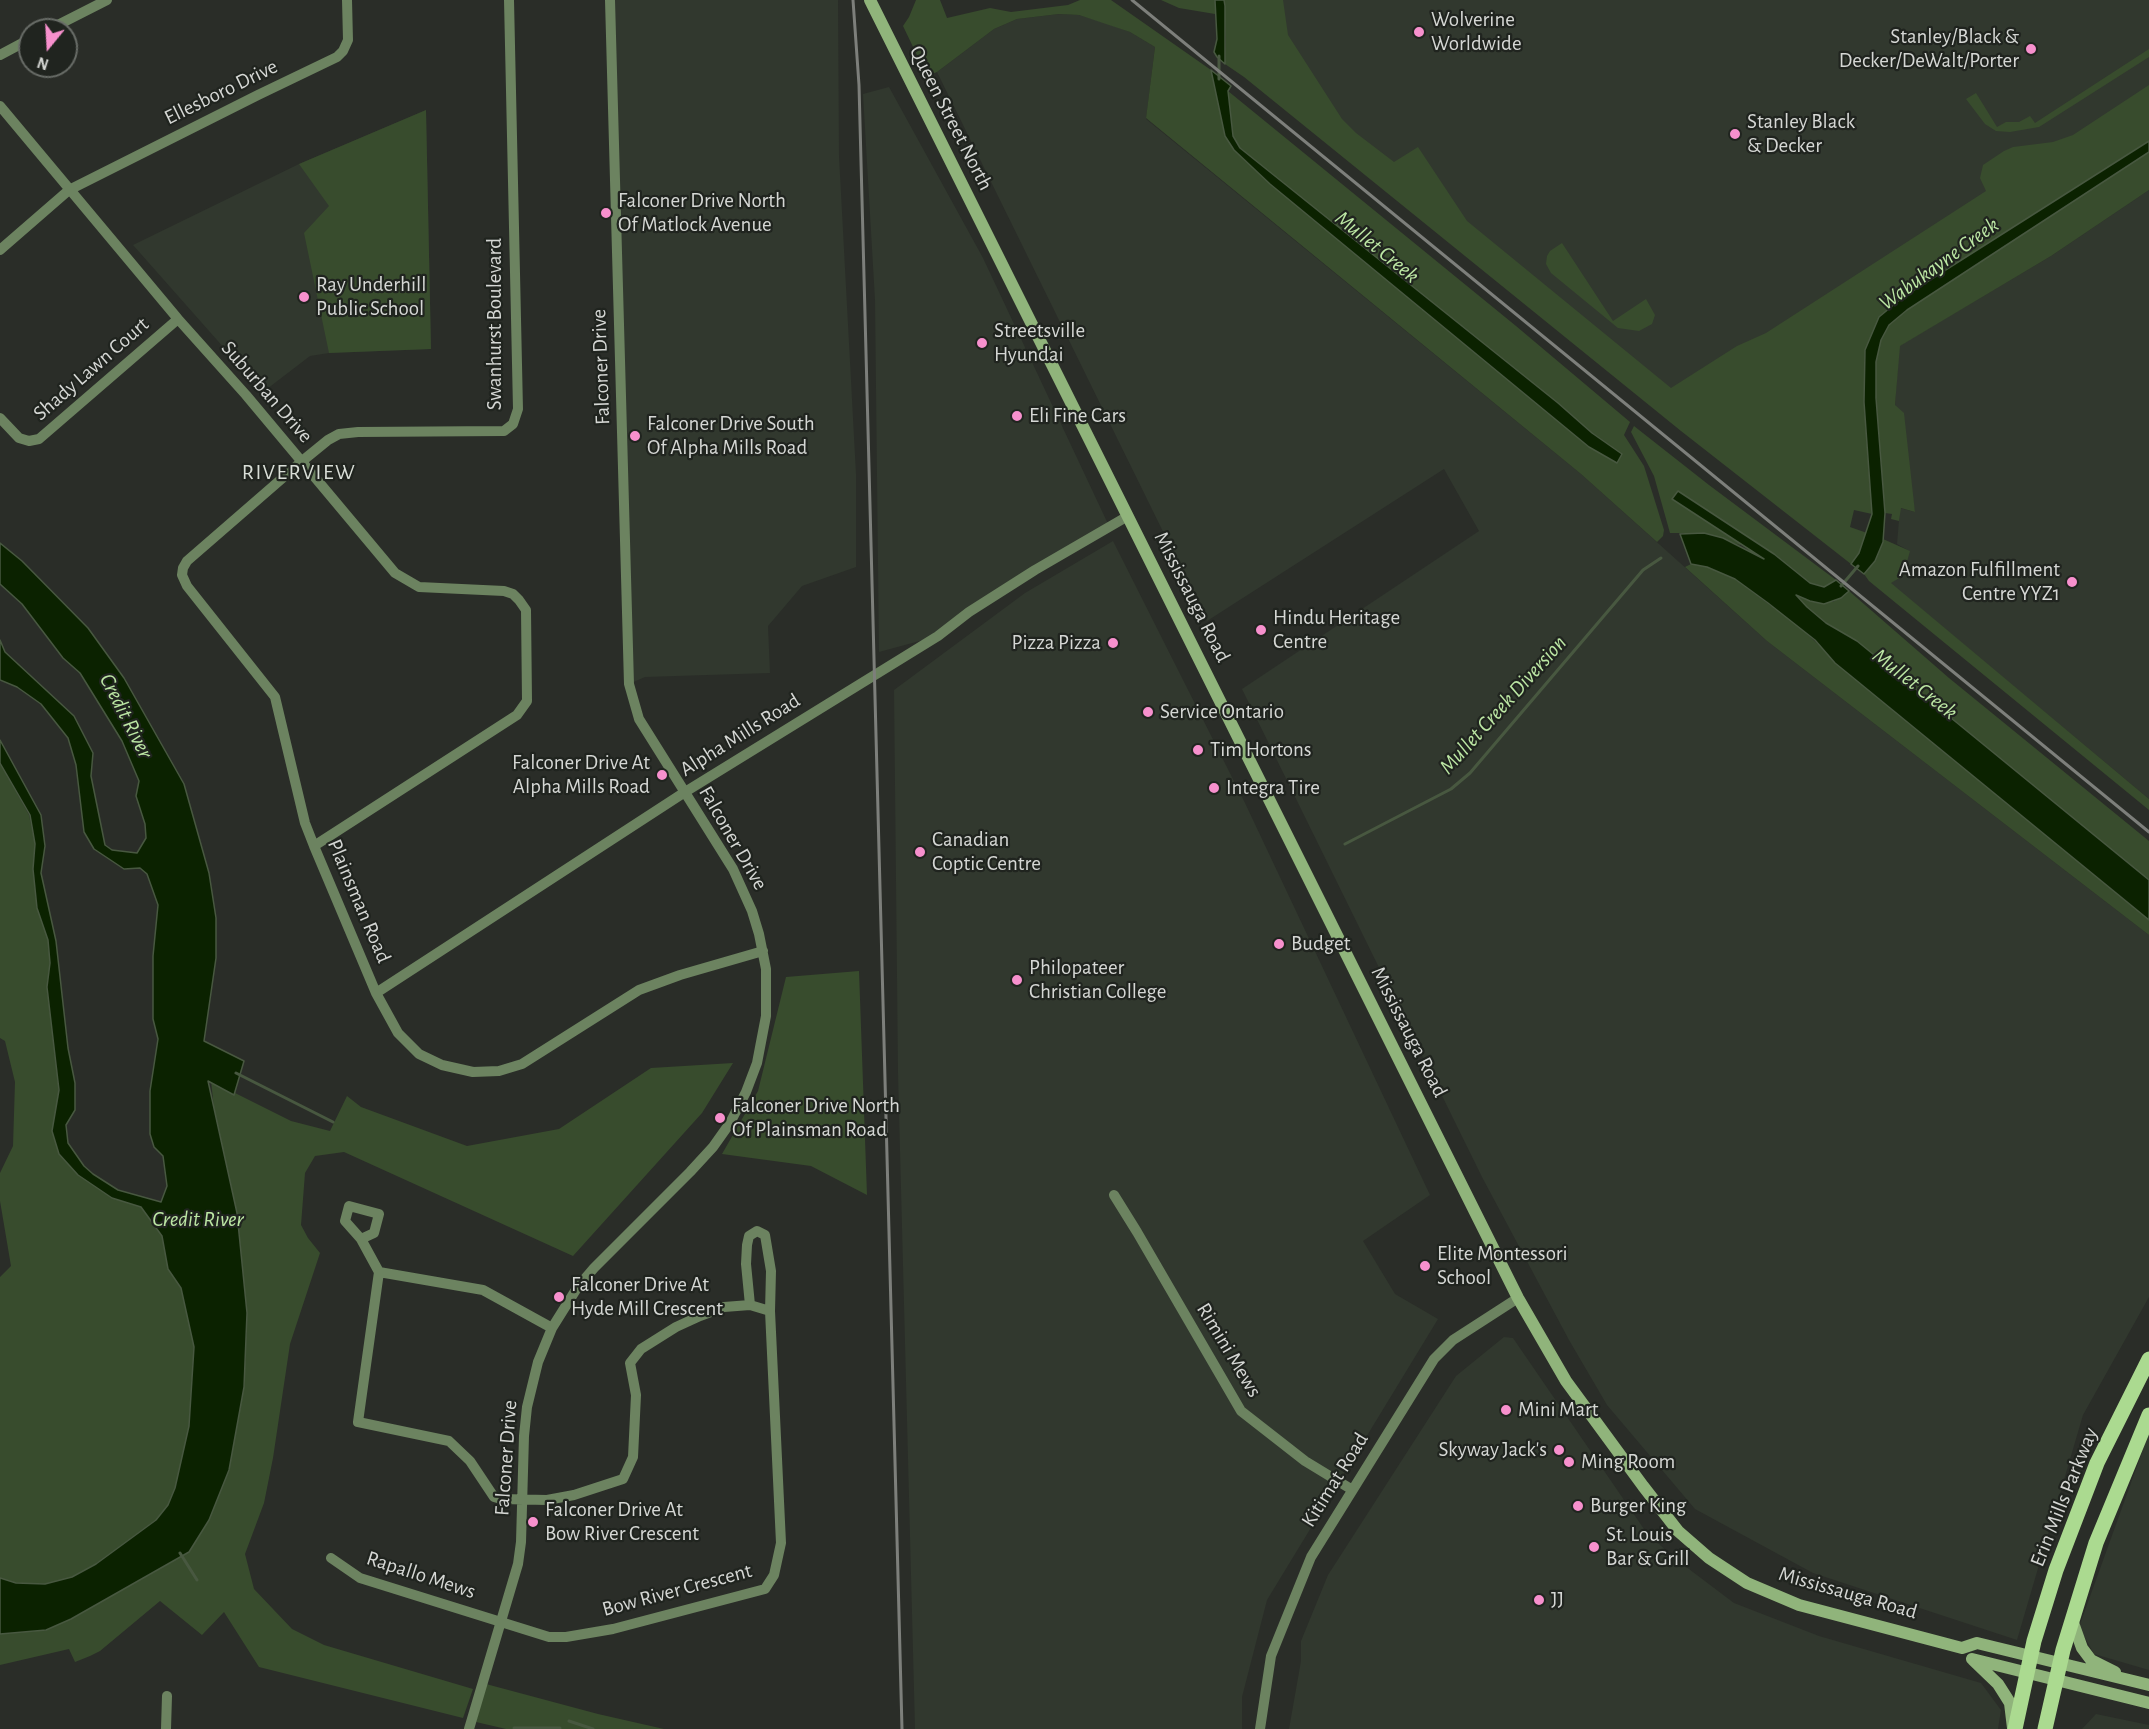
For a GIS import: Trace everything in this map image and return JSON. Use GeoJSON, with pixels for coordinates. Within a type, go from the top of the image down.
{"type":"FeatureCollection","features":[{"type":"Feature","properties":{"kind":"main road","name":"Queen Street North"},"geometry":{"type":"LineString","coordinates":[[870,0],[997,253]]}},
{"type":"Feature","properties":{"kind":"main road","name":"Mississauga Road"},"geometry":{"type":"LineString","coordinates":[[997,253],[1518,1298],[1553,1360],[1589,1414],[1678,1531],[1709,1558],[1747,1583],[1799,1605],[1962,1648],[1977,1643],[2135,1682]]}},
{"type":"Feature","properties":{"kind":"main road","name":"Erin Mills Parkway"},"geometry":{"type":"LineString","coordinates":[[2030,1655],[2056,1569],[2097,1463],[2149,1359]]}},
{"type":"Feature","properties":{"kind":"main road"},"geometry":{"type":"LineString","coordinates":[[2045,1729],[2060,1663],[2096,1543],[2149,1415]]}},
{"type":"Feature","properties":{"kind":"main road"},"geometry":{"type":"LineString","coordinates":[[2072,1620],[2082,1648],[2091,1660],[2135,1682],[2149,1685]]}},
{"type":"Feature","properties":{"kind":"main road"},"geometry":{"type":"LineString","coordinates":[[1962,1648],[1998,1684],[2010,1703],[2014,1729]]}},
{"type":"Feature","properties":{"kind":"main road"},"geometry":{"type":"LineString","coordinates":[[2014,1729],[2030,1655]]}},
{"type":"Feature","properties":{"kind":"main road"},"geometry":{"type":"LineString","coordinates":[[1972,1659],[2149,1703]]}},
{"type":"Feature","properties":{"kind":"street"},"geometry":{"type":"LineString","coordinates":[[72,18],[107,0]]}},
{"type":"Feature","properties":{"kind":"street","name":"Ellesboro Drive"},"geometry":{"type":"LineString","coordinates":[[69,190],[337,57],[348,40],[347,0]]}},
{"type":"Feature","properties":{"kind":"street","name":"Swanhurst Boulevard"},"geometry":{"type":"LineString","coordinates":[[301,462],[339,434],[504,431],[513,424],[518,409],[509,0]]}},
{"type":"Feature","properties":{"kind":"street","name":"Falconer Drive"},"geometry":{"type":"LineString","coordinates":[[470,1729],[518,1564],[527,1407],[538,1362],[552,1328],[577,1288],[594,1268],[690,1172],[730,1123],[746,1092],[757,1063],[766,1016],[767,980],[763,951],[752,911],[733,869],[639,719],[629,684],[610,0]]}},
{"type":"Feature","properties":{"kind":"street"},"geometry":{"type":"LineString","coordinates":[[0,55],[18,45]]}},
{"type":"Feature","properties":{"kind":"street","name":"Suburban Drive"},"geometry":{"type":"LineString","coordinates":[[0,106],[178,320],[246,394],[395,573],[418,586],[504,591],[513,594],[526,610],[527,701],[517,715],[314,846]]}},
{"type":"Feature","properties":{"kind":"street"},"geometry":{"type":"LineString","coordinates":[[0,250],[69,190]]}},
{"type":"Feature","properties":{"kind":"street","name":"Shady Lawn Court"},"geometry":{"type":"LineString","coordinates":[[0,418],[19,438],[29,441],[39,439],[178,320]]}},
{"type":"Feature","properties":{"kind":"street","name":"Plainsman Road"},"geometry":{"type":"LineString","coordinates":[[301,462],[187,561],[182,575],[187,586],[275,697],[305,823],[376,993],[398,1033],[419,1054],[442,1065],[473,1072],[500,1071],[522,1064],[639,990],[680,975],[763,951]]}},
{"type":"Feature","properties":{"kind":"street","name":"Alpha Mills Road"},"geometry":{"type":"LineString","coordinates":[[376,993],[685,792],[938,636],[969,612],[1035,570],[1128,516]]}},
{"type":"Feature","properties":{"kind":"street","name":"Rimini Mews"},"geometry":{"type":"LineString","coordinates":[[1114,1195],[1241,1411],[1305,1461],[1352,1489]]}},
{"type":"Feature","properties":{"kind":"street","name":"Bow River Crescent"},"geometry":{"type":"LineString","coordinates":[[502,1621],[549,1637],[566,1637],[613,1629],[765,1588],[774,1575],[781,1543],[768,1246],[765,1235],[757,1232],[749,1236],[747,1245],[746,1264],[750,1305]]}},
{"type":"Feature","properties":{"kind":"street"},"geometry":{"type":"LineString","coordinates":[[361,1239],[379,1272],[358,1422],[449,1441],[470,1461],[494,1497],[547,1500],[574,1495],[623,1479],[633,1457],[636,1395],[630,1364],[641,1349],[676,1327],[724,1307],[750,1305],[770,1311]]}},
{"type":"Feature","properties":{"kind":"street"},"geometry":{"type":"LineString","coordinates":[[379,1272],[483,1290],[552,1328]]}},
{"type":"Feature","properties":{"kind":"street","name":"Kitimat Road"},"geometry":{"type":"LineString","coordinates":[[1260,1729],[1268,1673],[1280,1631],[1311,1557],[1434,1359],[1454,1340],[1518,1298]]}},
{"type":"Feature","properties":{"kind":"street","name":"Rapallo Mews"},"geometry":{"type":"LineString","coordinates":[[331,1558],[360,1578],[502,1621]]}},
{"type":"Feature","properties":{"kind":"street"},"geometry":{"type":"LineString","coordinates":[[166,1729],[167,1696]]}},
{"type":"Feature","properties":{"kind":"shaded area"},"geometry":{"type":"Polygon","coordinates":[[[610,0],[838,0],[839,156],[856,474],[856,567],[802,586],[768,626],[770,673],[645,677],[629,684],[610,0]]]}},
{"type":"Feature","properties":{"kind":"shaded area"},"geometry":{"type":"Polygon","coordinates":[[[916,0],[940,0],[947,18],[990,8],[1011,12],[1068,5],[1080,0],[1111,0],[1211,70],[1225,136],[1234,150],[1270,184],[1589,447],[1622,455],[1240,148],[1233,136],[1228,91],[1630,422],[1624,435],[1644,466],[1664,530],[1663,536],[1657,542],[1581,474],[1146,118],[1155,47],[1130,32],[1079,15],[1059,14],[1017,19],[994,29],[937,72],[927,76],[903,26],[916,0]]]}},
{"type":"Feature","properties":{"kind":"shaded area"},"geometry":{"type":"Polygon","coordinates":[[[1161,0],[1215,0],[1215,14],[1179,8],[1161,0]]]}},
{"type":"Feature","properties":{"kind":"shaded area"},"geometry":{"type":"Polygon","coordinates":[[[1224,0],[1283,0],[1288,35],[1342,119],[1356,133],[1394,162],[1418,147],[1467,221],[1671,388],[1737,346],[1766,333],[1986,191],[1980,178],[1983,165],[2004,151],[2013,147],[2053,142],[2073,135],[2149,85],[2149,141],[1903,297],[1879,317],[1865,350],[1864,402],[1872,514],[1854,510],[1850,527],[1867,533],[1859,553],[1851,564],[1681,431],[1225,64],[1224,0]]]}},
{"type":"Feature","properties":{"kind":"shaded area"},"geometry":{"type":"Polygon","coordinates":[[[1232,0],[2149,0],[2149,104],[1674,409],[1307,110],[1232,0]]]}},
{"type":"Feature","properties":{"kind":"shaded area"},"geometry":{"type":"Polygon","coordinates":[[[1059,14],[1079,15],[1106,23],[1130,32],[1155,47],[1146,119],[1581,474],[1767,641],[2149,935],[2149,1297],[2083,1415],[2017,1640],[1813,1573],[1695,1509],[1607,1405],[1569,1340],[1482,1177],[1242,689],[1479,531],[1444,469],[1207,621],[937,72],[994,29],[1017,19],[1059,14]]]}},
{"type":"Feature","properties":{"kind":"shaded area"},"geometry":{"type":"Polygon","coordinates":[[[2149,49],[2149,57],[2039,127],[2010,132],[1996,131],[1985,124],[1966,99],[1976,93],[1997,127],[2006,122],[2019,122],[2030,116],[2035,123],[2149,49]]]}},
{"type":"Feature","properties":{"kind":"shaded area"},"geometry":{"type":"Polygon","coordinates":[[[889,87],[983,258],[1109,526],[938,636],[879,652],[875,300],[863,94],[889,87]]]}},
{"type":"Feature","properties":{"kind":"shaded area","name":"Ray Underhill Public School"},"geometry":{"type":"Polygon","coordinates":[[[426,110],[431,349],[329,353],[310,356],[263,392],[133,245],[299,164],[426,110]]]}},
{"type":"Feature","properties":{"kind":"shaded area"},"geometry":{"type":"Polygon","coordinates":[[[426,110],[431,349],[329,353],[304,233],[329,206],[299,164],[426,110]]]}},
{"type":"Feature","properties":{"kind":"shaded area"},"geometry":{"type":"Polygon","coordinates":[[[2149,152],[2149,190],[2051,256],[1900,346],[1895,405],[1904,413],[1915,512],[1901,508],[1899,521],[1891,519],[1892,514],[1885,513],[1876,398],[1876,362],[1881,340],[1889,325],[1907,310],[2149,152]]]}},
{"type":"Feature","properties":{"kind":"shaded area"},"geometry":{"type":"Polygon","coordinates":[[[2149,190],[2149,799],[1890,583],[1903,576],[1909,551],[1897,544],[1900,508],[1915,512],[1895,405],[1899,346],[2051,256],[2149,190]]]}},
{"type":"Feature","properties":{"kind":"shaded area"},"geometry":{"type":"Polygon","coordinates":[[[1562,243],[1613,321],[1646,299],[1655,315],[1652,324],[1639,331],[1618,328],[1551,273],[1546,264],[1547,256],[1550,251],[1562,243]]]}},
{"type":"Feature","properties":{"kind":"shaded area"},"geometry":{"type":"Polygon","coordinates":[[[1634,426],[1836,580],[1824,587],[1810,583],[1774,554],[1678,491],[1673,499],[1741,543],[1740,545],[1704,533],[1670,533],[1654,476],[1631,432],[1634,426]]]}},
{"type":"Feature","properties":{"kind":"shaded area"},"geometry":{"type":"Polygon","coordinates":[[[1883,539],[1910,551],[1903,576],[1891,583],[2149,799],[2149,810],[1869,581],[1864,574],[1875,561],[1883,539]]]}},
{"type":"Feature","properties":{"kind":"shaded area"},"geometry":{"type":"Polygon","coordinates":[[[1113,541],[1245,803],[1430,1195],[1363,1241],[1395,1294],[1438,1319],[1267,1600],[1242,1697],[1242,1729],[915,1729],[898,1073],[894,690],[1025,593],[1113,541]]]}},
{"type":"Feature","properties":{"kind":"shaded area"},"geometry":{"type":"Polygon","coordinates":[[[1691,564],[1707,567],[1735,579],[1802,629],[1851,676],[2149,920],[2149,935],[1767,641],[1685,567],[1691,564]]]}},
{"type":"Feature","properties":{"kind":"shaded area"},"geometry":{"type":"Polygon","coordinates":[[[1849,591],[1949,678],[2149,841],[2149,880],[1857,641],[1826,623],[1796,595],[1833,602],[1849,591]]]}},
{"type":"Feature","properties":{"kind":"shaded area"},"geometry":{"type":"Polygon","coordinates":[[[0,763],[29,815],[35,844],[33,869],[37,908],[48,939],[50,963],[47,987],[59,1090],[52,1131],[112,1198],[141,1207],[162,1236],[168,1269],[181,1288],[194,1347],[189,1426],[175,1488],[168,1505],[156,1520],[96,1564],[72,1577],[45,1584],[16,1583],[0,1578],[0,1277],[11,1266],[0,1201],[0,1173],[13,1146],[15,1082],[5,1041],[0,1038],[0,763]]]}},
{"type":"Feature","properties":{"kind":"shaded area"},"geometry":{"type":"Polygon","coordinates":[[[859,971],[867,1195],[811,1166],[722,1154],[758,1091],[786,977],[859,971]]]}},
{"type":"Feature","properties":{"kind":"shaded area"},"geometry":{"type":"Polygon","coordinates":[[[733,1063],[702,1113],[573,1256],[344,1152],[315,1156],[305,1173],[301,1225],[320,1253],[290,1344],[264,1503],[245,1554],[254,1589],[292,1629],[324,1645],[473,1689],[463,1718],[259,1667],[224,1612],[202,1635],[160,1601],[100,1651],[75,1662],[69,1649],[0,1665],[0,1634],[46,1630],[189,1552],[209,1520],[229,1470],[244,1387],[247,1313],[237,1213],[214,1108],[211,1081],[291,1121],[330,1131],[347,1096],[361,1107],[467,1146],[559,1129],[651,1068],[733,1063]]]}},
{"type":"Feature","properties":{"kind":"shaded area"},"geometry":{"type":"Polygon","coordinates":[[[1504,1337],[1513,1338],[1646,1532],[1673,1557],[1734,1603],[1819,1636],[1981,1683],[2001,1710],[1998,1729],[1289,1729],[1301,1661],[1301,1641],[1328,1575],[1456,1376],[1504,1337]]]}},
{"type":"Feature","properties":{"kind":"shaded area"},"geometry":{"type":"Polygon","coordinates":[[[2149,1433],[2149,1670],[2094,1654],[2079,1627],[2149,1433]]]}},
{"type":"Feature","properties":{"kind":"shaded area"},"geometry":{"type":"Polygon","coordinates":[[[486,1684],[664,1729],[506,1729],[476,1722],[486,1684]]]}},
{"type":"Feature","properties":{"kind":"shaded area"},"geometry":{"type":"Polygon","coordinates":[[[2096,1714],[2149,1725],[2149,1729],[2082,1729],[2096,1714]]]}},
{"type":"Feature","properties":{"kind":"water"},"geometry":{"type":"Polygon","coordinates":[[[1215,0],[1224,0],[1225,6],[1225,64],[1214,52],[1217,39],[1215,0]]]}},
{"type":"Feature","properties":{"kind":"water"},"geometry":{"type":"Polygon","coordinates":[[[1211,70],[1231,86],[1228,91],[1233,136],[1240,148],[1558,403],[1592,433],[1622,454],[1617,463],[1589,447],[1270,184],[1234,150],[1225,136],[1211,70]]]}},
{"type":"Feature","properties":{"kind":"water"},"geometry":{"type":"Polygon","coordinates":[[[2149,141],[2149,152],[1907,310],[1889,325],[1881,340],[1876,362],[1876,398],[1885,513],[1883,542],[1875,561],[1864,574],[1851,564],[1859,553],[1872,514],[1864,402],[1865,350],[1879,317],[1903,297],[2149,141]]]}},
{"type":"Feature","properties":{"kind":"water"},"geometry":{"type":"Polygon","coordinates":[[[1678,491],[1774,554],[1810,583],[1824,587],[1836,580],[1849,591],[1841,598],[1824,604],[1796,595],[1826,623],[1857,641],[2149,880],[2149,920],[1835,663],[1815,640],[1768,603],[1735,579],[1707,567],[1691,564],[1680,534],[1704,533],[1723,538],[1764,559],[1672,499],[1678,491]]]}},
{"type":"Feature","properties":{"kind":"water","name":"Credit River"},"geometry":{"type":"Polygon","coordinates":[[[0,543],[22,561],[88,628],[124,678],[184,784],[209,873],[216,918],[216,958],[204,1041],[244,1061],[234,1095],[208,1081],[237,1213],[247,1313],[244,1387],[229,1470],[209,1520],[189,1552],[71,1619],[46,1630],[0,1634],[0,1578],[16,1583],[45,1584],[72,1577],[96,1564],[156,1520],[168,1505],[175,1488],[189,1426],[194,1347],[181,1288],[168,1269],[162,1236],[141,1207],[112,1198],[78,1175],[59,1154],[52,1131],[59,1090],[47,987],[50,963],[48,940],[37,908],[33,869],[35,844],[30,815],[0,763],[0,740],[41,815],[45,846],[41,873],[56,941],[68,1048],[75,1083],[75,1110],[66,1125],[68,1143],[84,1166],[118,1190],[161,1202],[167,1186],[163,1156],[154,1147],[150,1134],[150,1091],[158,1039],[153,1019],[153,956],[158,905],[147,874],[140,868],[124,869],[94,849],[84,832],[76,765],[68,738],[41,704],[17,687],[0,680],[0,640],[5,652],[74,716],[93,753],[91,776],[105,845],[112,850],[137,853],[146,838],[145,824],[136,796],[139,781],[122,741],[80,673],[63,658],[22,604],[0,584],[0,543]]]}},
{"type":"Feature","properties":{"kind":"waterway","name":"Mullet Creek"},"geometry":{"type":"LineString","coordinates":[[1219,56],[1219,79]]}},
{"type":"Feature","properties":{"kind":"waterway","name":"Mullet Creek Diversion"},"geometry":{"type":"LineString","coordinates":[[1345,844],[1451,789],[1470,773],[1643,570],[1661,558]]}},
{"type":"Feature","properties":{"kind":"waterway","name":"Wabukayne Creek"},"geometry":{"type":"LineString","coordinates":[[1841,586],[1858,566]]}},
{"type":"Feature","properties":{"kind":"waterway","name":"Mullet Creek Diversion"},"geometry":{"type":"LineString","coordinates":[[236,1073],[333,1122]]}},
{"type":"Feature","properties":{"kind":"waterway"},"geometry":{"type":"LineString","coordinates":[[180,1553],[197,1580]]}},
{"type":"Feature","properties":{"kind":"waterway"},"geometry":{"type":"LineString","coordinates":[[569,1721],[593,1729]]}},
{"type":"Feature","properties":{"kind":"waterway"},"geometry":{"type":"LineString","coordinates":[[514,1728],[560,1728]]}},
{"type":"Feature","properties":{"kind":"railway"},"geometry":{"type":"LineString","coordinates":[[853,0],[859,85],[902,1729]]}},
{"type":"Feature","properties":{"kind":"railway"},"geometry":{"type":"LineString","coordinates":[[1132,0],[2149,832]]}},
{"type":"Feature","properties":{"kind":"place","name":"Wolverine Worldwide"},"geometry":{"type":"Point","coordinates":[1419,32]}},
{"type":"Feature","properties":{"kind":"place","name":"Stanley/Black & Decker/DeWalt/Porter"},"geometry":{"type":"Point","coordinates":[2031,49]}},
{"type":"Feature","properties":{"kind":"place","name":"Stanley Black & Decker"},"geometry":{"type":"Point","coordinates":[1735,134]}},
{"type":"Feature","properties":{"kind":"place","name":"Falconer Drive North Of Matlock Avenue"},"geometry":{"type":"Point","coordinates":[606,213]}},
{"type":"Feature","properties":{"kind":"place","name":"Ray Underhill Public School"},"geometry":{"type":"Point","coordinates":[304,297]}},
{"type":"Feature","properties":{"kind":"place","name":"Streetsville Hyundai"},"geometry":{"type":"Point","coordinates":[982,343]}},
{"type":"Feature","properties":{"kind":"place","name":"Eli Fine Cars"},"geometry":{"type":"Point","coordinates":[1017,416]}},
{"type":"Feature","properties":{"kind":"place","name":"Falconer Drive South Of Alpha Mills Road"},"geometry":{"type":"Point","coordinates":[635,436]}},
{"type":"Feature","properties":{"kind":"place","name":"Amazon Fulfillment Centre YYZ1"},"geometry":{"type":"Point","coordinates":[2072,582]}},
{"type":"Feature","properties":{"kind":"place","name":"Hindu Heritage Centre"},"geometry":{"type":"Point","coordinates":[1261,630]}},
{"type":"Feature","properties":{"kind":"place","name":"Pizza Pizza"},"geometry":{"type":"Point","coordinates":[1113,643]}},
{"type":"Feature","properties":{"kind":"place","name":"Service Ontario"},"geometry":{"type":"Point","coordinates":[1148,712]}},
{"type":"Feature","properties":{"kind":"place","name":"Tim Hortons"},"geometry":{"type":"Point","coordinates":[1198,750]}},
{"type":"Feature","properties":{"kind":"place","name":"Falconer Drive At Alpha Mills Road"},"geometry":{"type":"Point","coordinates":[662,775]}},
{"type":"Feature","properties":{"kind":"place","name":"Integra Tire"},"geometry":{"type":"Point","coordinates":[1214,788]}},
{"type":"Feature","properties":{"kind":"place","name":"Canadian Coptic Centre"},"geometry":{"type":"Point","coordinates":[920,852]}},
{"type":"Feature","properties":{"kind":"place","name":"Budget"},"geometry":{"type":"Point","coordinates":[1279,944]}},
{"type":"Feature","properties":{"kind":"place","name":"Philopateer Christian College"},"geometry":{"type":"Point","coordinates":[1017,980]}},
{"type":"Feature","properties":{"kind":"place","name":"Falconer Drive North Of Plainsman Road"},"geometry":{"type":"Point","coordinates":[720,1118]}},
{"type":"Feature","properties":{"kind":"place","name":"Elite Montessori School"},"geometry":{"type":"Point","coordinates":[1425,1266]}},
{"type":"Feature","properties":{"kind":"place","name":"Falconer Drive At Hyde Mill Crescent"},"geometry":{"type":"Point","coordinates":[559,1297]}},
{"type":"Feature","properties":{"kind":"place","name":"Mini Mart"},"geometry":{"type":"Point","coordinates":[1506,1410]}},
{"type":"Feature","properties":{"kind":"place","name":"Skyway Jack's"},"geometry":{"type":"Point","coordinates":[1559,1450]}},
{"type":"Feature","properties":{"kind":"place","name":"Ming Room"},"geometry":{"type":"Point","coordinates":[1569,1462]}},
{"type":"Feature","properties":{"kind":"place","name":"Burger King"},"geometry":{"type":"Point","coordinates":[1578,1506]}},
{"type":"Feature","properties":{"kind":"place","name":"Falconer Drive At Bow River Crescent"},"geometry":{"type":"Point","coordinates":[533,1522]}},
{"type":"Feature","properties":{"kind":"place","name":"St. Louis Bar & Grill"},"geometry":{"type":"Point","coordinates":[1594,1547]}},
{"type":"Feature","properties":{"kind":"place","name":"JJ"},"geometry":{"type":"Point","coordinates":[1539,1600]}},
{"type":"Feature","properties":{"kind":"district","name":"RIVERVIEW"},"geometry":{"type":"Point","coordinates":[299,472]}}]}
